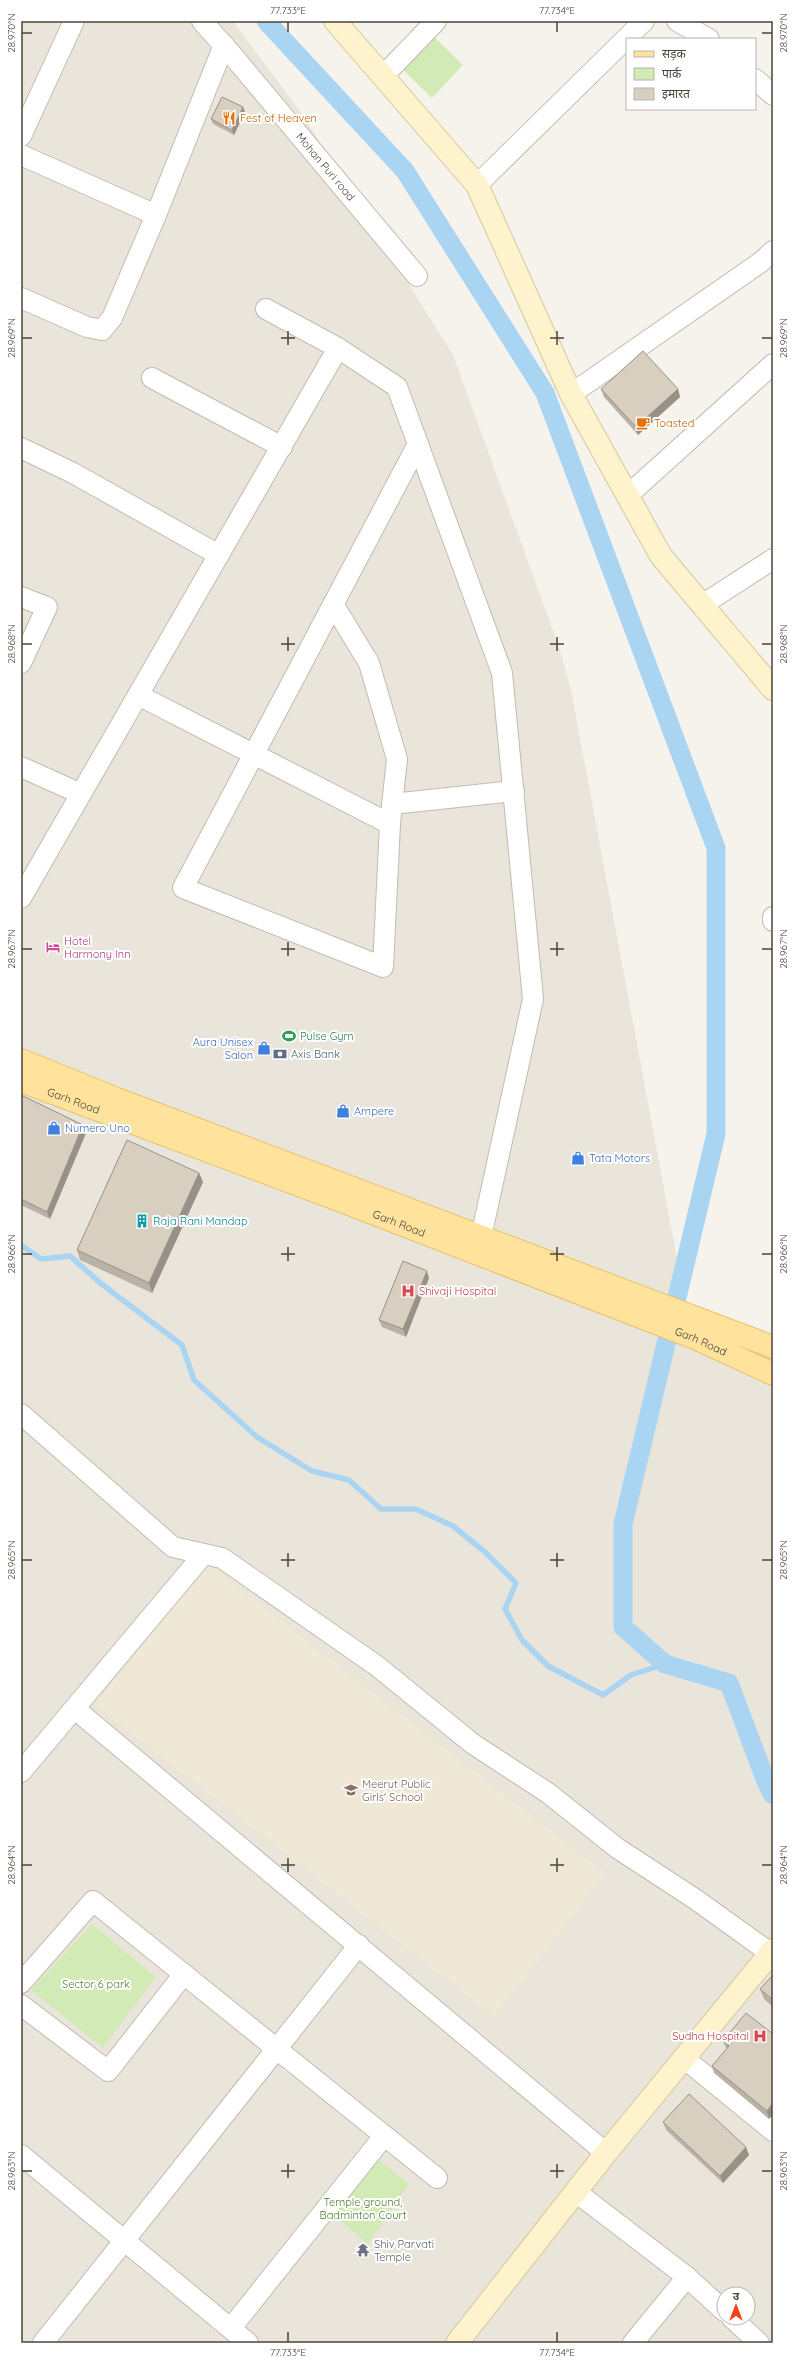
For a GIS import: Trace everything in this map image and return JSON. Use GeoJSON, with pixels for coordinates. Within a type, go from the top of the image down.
{"type":"FeatureCollection","features":[{"type":"Feature","properties":{"kind":"main road","name":"Garh Road"},"geometry":{"type":"LineString","coordinates":[[21,1060],[72,1090],[628,1303],[698,1329],[773,1347]]}},
{"type":"Feature","properties":{"kind":"main road","name":"Garh Road"},"geometry":{"type":"LineString","coordinates":[[21,1081],[72,1090]]}},
{"type":"Feature","properties":{"kind":"main road","name":"Garh Road"},"geometry":{"type":"LineString","coordinates":[[346,1194],[481,1237],[628,1303]]}},
{"type":"Feature","properties":{"kind":"main road","name":"Garh Road"},"geometry":{"type":"LineString","coordinates":[[698,1329],[773,1374]]}},
{"type":"Feature","properties":{"kind":"street"},"geometry":{"type":"LineString","coordinates":[[21,136],[74,21]]}},
{"type":"Feature","properties":{"kind":"street","name":"Mohan Puri road"},"geometry":{"type":"LineString","coordinates":[[202,21],[224,45],[417,276]]}},
{"type":"Feature","properties":{"kind":"street"},"geometry":{"type":"LineString","coordinates":[[335,21],[477,185],[571,394],[661,556],[773,689]]}},
{"type":"Feature","properties":{"kind":"street"},"geometry":{"type":"LineString","coordinates":[[383,76],[436,21]]}},
{"type":"Feature","properties":{"kind":"street"},"geometry":{"type":"LineString","coordinates":[[627,38],[644,21]]}},
{"type":"Feature","properties":{"kind":"street"},"geometry":{"type":"LineString","coordinates":[[677,21],[707,38]]}},
{"type":"Feature","properties":{"kind":"street"},"geometry":{"type":"LineString","coordinates":[[477,185],[626,39]]}},
{"type":"Feature","properties":{"kind":"street"},"geometry":{"type":"LineString","coordinates":[[21,298],[87,327],[102,330],[112,318],[156,215],[224,45]]}},
{"type":"Feature","properties":{"kind":"street"},"geometry":{"type":"LineString","coordinates":[[756,80],[773,95]]}},
{"type":"Feature","properties":{"kind":"street"},"geometry":{"type":"LineString","coordinates":[[21,155],[156,215]]}},
{"type":"Feature","properties":{"kind":"street"},"geometry":{"type":"LineString","coordinates":[[571,394],[761,262],[773,251]]}},
{"type":"Feature","properties":{"kind":"street"},"geometry":{"type":"LineString","coordinates":[[266,309],[338,348],[397,387],[502,673],[533,999],[481,1237]]}},
{"type":"Feature","properties":{"kind":"street"},"geometry":{"type":"LineString","coordinates":[[21,898],[338,348]]}},
{"type":"Feature","properties":{"kind":"street"},"geometry":{"type":"LineString","coordinates":[[628,496],[773,364]]}},
{"type":"Feature","properties":{"kind":"street"},"geometry":{"type":"LineString","coordinates":[[152,378],[282,447]]}},
{"type":"Feature","properties":{"kind":"street"},"geometry":{"type":"LineString","coordinates":[[333,604],[369,663],[397,759],[390,824],[383,967],[183,888],[333,604],[418,444]]}},
{"type":"Feature","properties":{"kind":"street"},"geometry":{"type":"LineString","coordinates":[[21,448],[73,473],[219,554]]}},
{"type":"Feature","properties":{"kind":"street"},"geometry":{"type":"LineString","coordinates":[[702,605],[773,559]]}},
{"type":"Feature","properties":{"kind":"street"},"geometry":{"type":"LineString","coordinates":[[21,597],[47,607],[21,663]]}},
{"type":"Feature","properties":{"kind":"street"},"geometry":{"type":"LineString","coordinates":[[138,695],[390,824]]}},
{"type":"Feature","properties":{"kind":"street"},"geometry":{"type":"LineString","coordinates":[[21,767],[81,794]]}},
{"type":"Feature","properties":{"kind":"street"},"geometry":{"type":"LineString","coordinates":[[392,804],[514,791]]}},
{"type":"Feature","properties":{"kind":"street"},"geometry":{"type":"LineString","coordinates":[[21,1414],[173,1547],[203,1555],[222,1558],[234,1566],[377,1666],[473,1744],[548,1792],[617,1848],[772,1952],[606,2153],[457,2343]]}},
{"type":"Feature","properties":{"kind":"street"},"geometry":{"type":"LineString","coordinates":[[21,1772],[203,1555]]}},
{"type":"Feature","properties":{"kind":"street"},"geometry":{"type":"LineString","coordinates":[[75,1708],[606,2153]]}},
{"type":"Feature","properties":{"kind":"street"},"geometry":{"type":"LineString","coordinates":[[21,1983],[93,1901],[437,2178]]}},
{"type":"Feature","properties":{"kind":"street"},"geometry":{"type":"LineString","coordinates":[[47,2342],[125,2240],[359,1945]]}},
{"type":"Feature","properties":{"kind":"street"},"geometry":{"type":"LineString","coordinates":[[21,2005],[108,2071],[184,1974]]}},
{"type":"Feature","properties":{"kind":"street"},"geometry":{"type":"LineString","coordinates":[[685,2059],[773,2132]]}},
{"type":"Feature","properties":{"kind":"street"},"geometry":{"type":"LineString","coordinates":[[231,2328],[384,2136]]}},
{"type":"Feature","properties":{"kind":"street"},"geometry":{"type":"LineString","coordinates":[[21,2155],[248,2343]]}},
{"type":"Feature","properties":{"kind":"street"},"geometry":{"type":"LineString","coordinates":[[576,2192],[687,2276],[716,2303]]}},
{"type":"Feature","properties":{"kind":"street"},"geometry":{"type":"LineString","coordinates":[[633,2343],[687,2276]]}},
{"type":"Feature","properties":{"kind":"street"},"geometry":{"type":"LineString","coordinates":[[741,2326],[759,2343]]}},
{"type":"Feature","properties":{"kind":"shaded area"},"geometry":{"type":"Polygon","coordinates":[[[21,21],[233,21],[300,111],[453,355],[560,650],[571,690],[689,1323],[773,1360],[773,2343],[21,2343],[21,21]]]}},
{"type":"Feature","properties":{"kind":"shaded area","name":"Meerut Public Girls' School"},"geometry":{"type":"Polygon","coordinates":[[[207,1563],[606,1874],[494,2017],[95,1705],[207,1563]]]}},
{"type":"Feature","properties":{"kind":"green space"},"geometry":{"type":"Polygon","coordinates":[[[431,34],[463,65],[432,98],[400,67],[431,34]]]}},
{"type":"Feature","properties":{"kind":"green space","name":"Sector 6 park"},"geometry":{"type":"Polygon","coordinates":[[[92,1924],[156,1977],[103,2048],[31,1990],[92,1924]]]}},
{"type":"Feature","properties":{"kind":"green space","name":"Temple ground, Badminton Court"},"geometry":{"type":"Polygon","coordinates":[[[375,2157],[409,2184],[368,2244],[329,2211],[375,2157]]]}},
{"type":"Feature","properties":{"kind":"building","name":"Fest of Heaven"},"geometry":{"type":"Polygon","coordinates":[[[222,97],[243,107],[232,130],[211,119],[222,97]]]}},
{"type":"Feature","properties":{"kind":"building"},"geometry":{"type":"Polygon","coordinates":[[[643,351],[678,389],[636,427],[601,389],[643,351]]]}},
{"type":"Feature","properties":{"kind":"building"},"geometry":{"type":"Polygon","coordinates":[[[21,1095],[83,1125],[47,1212],[21,1199],[21,1095]]]}},
{"type":"Feature","properties":{"kind":"building","name":"Raja Rani Mandap"},"geometry":{"type":"Polygon","coordinates":[[[127,1140],[199,1173],[149,1283],[77,1250],[127,1140]]]}},
{"type":"Feature","properties":{"kind":"building"},"geometry":{"type":"Polygon","coordinates":[[[403,1261],[427,1271],[403,1329],[379,1320],[403,1261]]]}},
{"type":"Feature","properties":{"kind":"building"},"geometry":{"type":"Polygon","coordinates":[[[773,1975],[773,2000],[760,1989],[773,1975]]]}},
{"type":"Feature","properties":{"kind":"building"},"geometry":{"type":"Polygon","coordinates":[[[746,2013],[773,2034],[773,2103],[767,2111],[712,2066],[729,2046],[723,2041],[746,2013]]]}},
{"type":"Feature","properties":{"kind":"building"},"geometry":{"type":"Polygon","coordinates":[[[689,2094],[746,2147],[720,2176],[663,2122],[689,2094]]]}},
{"type":"Feature","properties":{"kind":"waterway"},"geometry":{"type":"LineString","coordinates":[[266,21],[405,171],[545,393],[716,848],[716,1134],[623,1524],[623,1627],[665,1664],[729,1683],[767,1784],[773,1795]]}},
{"type":"Feature","properties":{"kind":"waterway"},"geometry":{"type":"LineString","coordinates":[[21,1245],[41,1259],[70,1256],[99,1282],[182,1345],[194,1380],[257,1437],[312,1471],[349,1480],[381,1509],[416,1509],[453,1526],[485,1552],[516,1583],[505,1609],[522,1640],[548,1666],[603,1695],[631,1675],[665,1664]]}},
{"type":"Feature","properties":{"kind":"place","name":"Fest of Heaven"},"geometry":{"type":"Point","coordinates":[229,118]}},
{"type":"Feature","properties":{"kind":"place","name":"Toasted"},"geometry":{"type":"Point","coordinates":[643,423]}},
{"type":"Feature","properties":{"kind":"place","name":"Hotel Harmony Inn"},"geometry":{"type":"Point","coordinates":[53,947]}},
{"type":"Feature","properties":{"kind":"place","name":"Pulse Gym"},"geometry":{"type":"Point","coordinates":[289,1036]}},
{"type":"Feature","properties":{"kind":"place","name":"Aura Unisex Salon"},"geometry":{"type":"Point","coordinates":[264,1048]}},
{"type":"Feature","properties":{"kind":"place","name":"Axis Bank"},"geometry":{"type":"Point","coordinates":[280,1054]}},
{"type":"Feature","properties":{"kind":"place","name":"Ampere"},"geometry":{"type":"Point","coordinates":[343,1111]}},
{"type":"Feature","properties":{"kind":"place","name":"Numero Uno"},"geometry":{"type":"Point","coordinates":[54,1128]}},
{"type":"Feature","properties":{"kind":"place","name":"Tata Motors"},"geometry":{"type":"Point","coordinates":[578,1158]}},
{"type":"Feature","properties":{"kind":"place","name":"Raja Rani Mandap"},"geometry":{"type":"Point","coordinates":[142,1221]}},
{"type":"Feature","properties":{"kind":"place","name":"Shivaji Hospital"},"geometry":{"type":"Point","coordinates":[408,1291]}},
{"type":"Feature","properties":{"kind":"place","name":"Meerut Public Girls' School"},"geometry":{"type":"Point","coordinates":[351,1790]}},
{"type":"Feature","properties":{"kind":"place","name":"Sudha Hospital"},"geometry":{"type":"Point","coordinates":[760,2036]}},
{"type":"Feature","properties":{"kind":"place","name":"Shiv Parvati Temple"},"geometry":{"type":"Point","coordinates":[363,2250]}}]}
